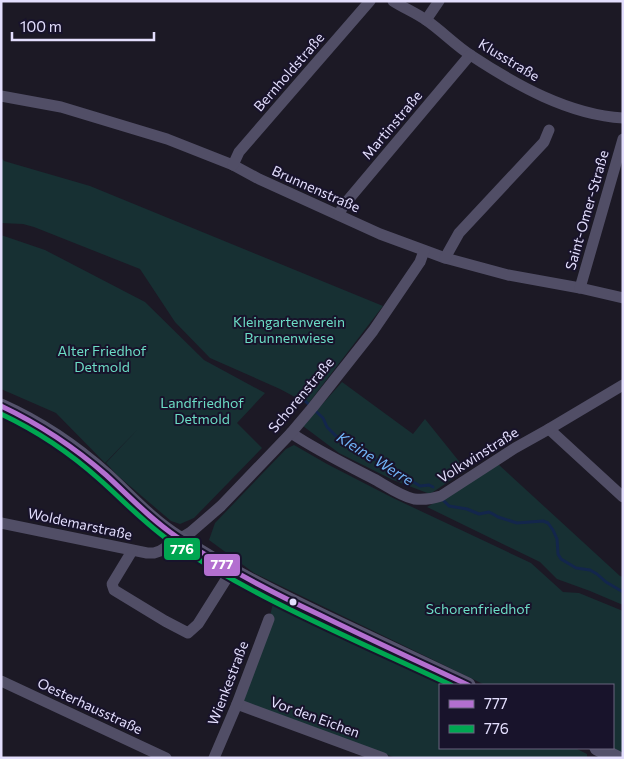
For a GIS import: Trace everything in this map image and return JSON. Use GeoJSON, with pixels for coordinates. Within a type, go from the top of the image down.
{"type":"FeatureCollection","features":[{"type":"Feature","properties":{"kind":"street","name":"Bernholdstraße"},"geometry":{"type":"LineString","coordinates":[[233,165],[239,152],[370,1]]}},
{"type":"Feature","properties":{"kind":"street","name":"Klusstraße"},"geometry":{"type":"LineString","coordinates":[[393,1],[426,20],[470,55],[535,93],[570,107],[609,117],[623,118]]}},
{"type":"Feature","properties":{"kind":"street"},"geometry":{"type":"LineString","coordinates":[[426,20],[438,1]]}},
{"type":"Feature","properties":{"kind":"street","name":"Martinstraße"},"geometry":{"type":"LineString","coordinates":[[339,215],[343,206],[470,55]]}},
{"type":"Feature","properties":{"kind":"street","name":"Brunnenstraße"},"geometry":{"type":"LineString","coordinates":[[1,96],[70,110],[167,139],[233,165],[259,179],[380,234],[424,251],[508,275],[623,298]]}},
{"type":"Feature","properties":{"kind":"street"},"geometry":{"type":"LineString","coordinates":[[446,258],[459,233],[544,142],[549,130]]}},
{"type":"Feature","properties":{"kind":"street","name":"Saint-Omer-Straße"},"geometry":{"type":"LineString","coordinates":[[580,288],[623,139]]}},
{"type":"Feature","properties":{"kind":"street","name":"Schorenstraße"},"geometry":{"type":"LineString","coordinates":[[179,538],[191,532],[221,506],[291,433],[386,311],[420,262],[424,251]]}},
{"type":"Feature","properties":{"kind":"street","name":"Volkwinstraße"},"geometry":{"type":"LineString","coordinates":[[291,433],[318,450],[392,489],[412,498],[432,499],[441,496],[515,448],[623,385]]}},
{"type":"Feature","properties":{"kind":"street"},"geometry":{"type":"LineString","coordinates":[[1,406],[67,443],[105,474],[160,526],[232,570],[276,594],[466,684]]}},
{"type":"Feature","properties":{"kind":"street"},"geometry":{"type":"LineString","coordinates":[[549,429],[623,496]]}},
{"type":"Feature","properties":{"kind":"street","name":"Woldemarstraße"},"geometry":{"type":"LineString","coordinates":[[1,523],[132,551],[154,553],[179,538]]}},
{"type":"Feature","properties":{"kind":"street"},"geometry":{"type":"LineString","coordinates":[[132,551],[112,584],[114,590],[188,633],[198,624],[232,570]]}},
{"type":"Feature","properties":{"kind":"street","name":"Wienkestraße"},"geometry":{"type":"LineString","coordinates":[[214,758],[269,620]]}},
{"type":"Feature","properties":{"kind":"street","name":"Oesterhausstraße"},"geometry":{"type":"LineString","coordinates":[[1,681],[166,758]]}},
{"type":"Feature","properties":{"kind":"street","name":"Vor den Eichen"},"geometry":{"type":"LineString","coordinates":[[237,704],[384,758]]}},
{"type":"Feature","properties":{"kind":"street"},"geometry":{"type":"LineString","coordinates":[[599,752],[618,758]]}},
{"type":"Feature","properties":{"kind":"green space","name":"Kleingartenverein Brunnenwiese"},"geometry":{"type":"Polygon","coordinates":[[[1,157],[4,161],[90,186],[383,306],[308,404],[280,389],[210,358],[175,322],[140,269],[34,227],[23,224],[1,223],[1,157]]]}},
{"type":"Feature","properties":{"kind":"green space","name":"Alter Friedhof Detmold"},"geometry":{"type":"Polygon","coordinates":[[[1,235],[45,250],[145,302],[204,360],[265,393],[237,423],[262,448],[194,518],[180,524],[171,521],[117,475],[106,463],[138,429],[105,463],[56,413],[1,389],[1,235]]]}},
{"type":"Feature","properties":{"kind":"green space"},"geometry":{"type":"Polygon","coordinates":[[[342,382],[413,434],[425,419],[466,470],[430,494],[393,480],[339,453],[303,426],[342,382]]]}},
{"type":"Feature","properties":{"kind":"green space","name":"Schorenfriedhof"},"geometry":{"type":"Polygon","coordinates":[[[294,445],[393,498],[531,563],[563,592],[579,593],[623,611],[623,758],[614,749],[614,684],[483,684],[254,573],[209,540],[215,523],[286,449],[294,445]]]}},
{"type":"Feature","properties":{"kind":"green space"},"geometry":{"type":"Polygon","coordinates":[[[498,464],[623,577],[623,605],[557,579],[540,562],[427,507],[498,464]]]}},
{"type":"Feature","properties":{"kind":"green space"},"geometry":{"type":"Polygon","coordinates":[[[274,599],[447,684],[439,684],[439,749],[577,749],[587,754],[587,758],[396,758],[242,702],[274,599]]]}},
{"type":"Feature","properties":{"kind":"waterway","name":"Kleine Werre"},"geometry":{"type":"LineString","coordinates":[[303,399],[323,418],[327,427],[336,436],[420,486],[429,485],[433,487]]}},
{"type":"Feature","properties":{"kind":"waterway","name":"Kleine Werre"},"geometry":{"type":"LineString","coordinates":[[443,500],[449,506],[467,509],[479,514],[489,512],[517,523],[543,521],[548,523],[557,539],[558,554],[561,559],[576,568],[590,570],[623,592]]}},
{"type":"Feature","properties":{"kind":"transit line","name":"777"},"geometry":{"type":"LineString","coordinates":[[1,406],[29,420],[69,446],[106,475],[158,523],[212,559],[283,597],[466,684]]}},
{"type":"Feature","properties":{"kind":"transit line","name":"776"},"geometry":{"type":"LineString","coordinates":[[1,414],[65,451],[154,529],[207,565],[275,602],[449,684]]}},
{"type":"Feature","properties":{"kind":"park label","name":"Landfriedhof Detmold"},"geometry":{"type":"Point","coordinates":[202,412]}}]}
